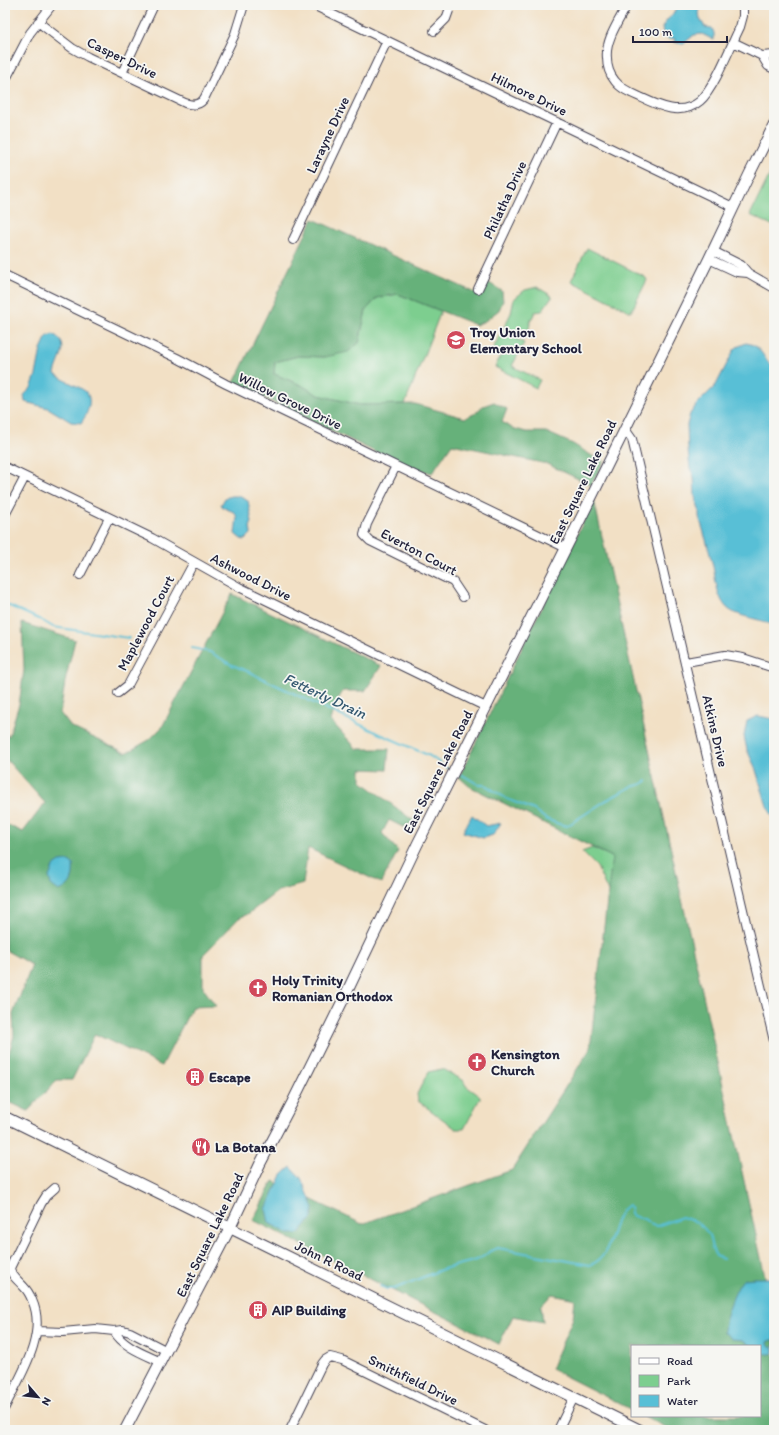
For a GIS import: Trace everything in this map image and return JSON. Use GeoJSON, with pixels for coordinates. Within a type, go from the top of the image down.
{"type":"FeatureCollection","features":[{"type":"Feature","properties":{"kind":"main road","name":"East Square Lake Road"},"geometry":{"type":"LineString","coordinates":[[128,1429],[230,1228],[417,845],[566,548],[774,125]]}},
{"type":"Feature","properties":{"kind":"main road","name":"John R Road"},"geometry":{"type":"LineString","coordinates":[[5,1117],[640,1430]]}},
{"type":"Feature","properties":{"kind":"street"},"geometry":{"type":"LineString","coordinates":[[5,82],[24,43],[52,5]]}},
{"type":"Feature","properties":{"kind":"street"},"geometry":{"type":"LineString","coordinates":[[122,73],[154,5]]}},
{"type":"Feature","properties":{"kind":"street","name":"Casper Drive"},"geometry":{"type":"LineString","coordinates":[[38,22],[81,53],[185,103],[193,105],[199,104],[206,98],[235,34],[244,5]]}},
{"type":"Feature","properties":{"kind":"street","name":"Hilmore Drive"},"geometry":{"type":"LineString","coordinates":[[313,5],[330,9],[387,41],[733,207]]}},
{"type":"Feature","properties":{"kind":"street"},"geometry":{"type":"LineString","coordinates":[[434,31],[446,19],[451,5]]}},
{"type":"Feature","properties":{"kind":"street"},"geometry":{"type":"LineString","coordinates":[[627,5],[608,46],[607,57],[611,74],[615,81],[626,90],[663,107],[674,110],[696,104],[710,87],[742,21],[743,5]]}},
{"type":"Feature","properties":{"kind":"street","name":"Larayne Drive"},"geometry":{"type":"LineString","coordinates":[[293,240],[387,41]]}},
{"type":"Feature","properties":{"kind":"street"},"geometry":{"type":"LineString","coordinates":[[733,42],[762,56],[774,55]]}},
{"type":"Feature","properties":{"kind":"street"},"geometry":{"type":"LineString","coordinates":[[762,56],[768,66],[774,69]]}},
{"type":"Feature","properties":{"kind":"street","name":"Philatha Drive"},"geometry":{"type":"LineString","coordinates":[[478,289],[557,122]]}},
{"type":"Feature","properties":{"kind":"street"},"geometry":{"type":"LineString","coordinates":[[711,255],[737,272],[748,273],[774,288]]}},
{"type":"Feature","properties":{"kind":"street","name":"Willow Grove Drive"},"geometry":{"type":"LineString","coordinates":[[5,275],[177,358],[232,387],[566,548]]}},
{"type":"Feature","properties":{"kind":"street","name":"Atkins Drive"},"geometry":{"type":"LineString","coordinates":[[625,429],[632,439],[686,662],[774,1041]]}},
{"type":"Feature","properties":{"kind":"street","name":"Everton Court"},"geometry":{"type":"LineString","coordinates":[[396,466],[367,524],[364,534],[370,541],[453,582],[463,597]]}},
{"type":"Feature","properties":{"kind":"street","name":"Ashwood Drive"},"geometry":{"type":"LineString","coordinates":[[5,467],[152,538],[252,594],[486,707]]}},
{"type":"Feature","properties":{"kind":"street"},"geometry":{"type":"LineString","coordinates":[[5,515],[25,477]]}},
{"type":"Feature","properties":{"kind":"street"},"geometry":{"type":"LineString","coordinates":[[80,575],[109,518]]}},
{"type":"Feature","properties":{"kind":"street","name":"Maplewood Court"},"geometry":{"type":"LineString","coordinates":[[118,693],[128,685],[194,562]]}},
{"type":"Feature","properties":{"kind":"street"},"geometry":{"type":"LineString","coordinates":[[686,662],[724,655],[743,658],[774,668]]}},
{"type":"Feature","properties":{"kind":"street"},"geometry":{"type":"LineString","coordinates":[[5,1407],[33,1348],[37,1331],[37,1317],[33,1300],[24,1286],[11,1273],[10,1268],[41,1204],[46,1196],[55,1188]]}},
{"type":"Feature","properties":{"kind":"street"},"geometry":{"type":"LineString","coordinates":[[37,1331],[63,1332],[95,1329],[114,1331],[123,1330],[130,1332],[167,1351]]}},
{"type":"Feature","properties":{"kind":"street"},"geometry":{"type":"LineString","coordinates":[[114,1331],[118,1339],[124,1343],[161,1362]]}},
{"type":"Feature","properties":{"kind":"street","name":"Smithfield Drive"},"geometry":{"type":"LineString","coordinates":[[290,1430],[322,1364],[330,1357],[342,1360],[484,1430]]}},
{"type":"Feature","properties":{"kind":"street"},"geometry":{"type":"LineString","coordinates":[[558,1430],[574,1397]]}},
{"type":"Feature","properties":{"kind":"green space"},"geometry":{"type":"Polygon","coordinates":[[[774,166],[774,226],[750,215],[774,166]]]}},
{"type":"Feature","properties":{"kind":"green space"},"geometry":{"type":"Polygon","coordinates":[[[313,219],[478,294],[486,281],[502,291],[503,301],[499,310],[485,321],[476,325],[398,294],[377,298],[366,310],[359,343],[348,352],[325,357],[298,356],[275,362],[274,374],[301,385],[318,395],[360,405],[415,404],[465,418],[474,414],[483,406],[494,402],[507,409],[502,422],[512,428],[526,432],[546,432],[573,444],[594,457],[604,461],[591,485],[547,464],[452,444],[432,473],[402,465],[234,383],[313,219]]]}},
{"type":"Feature","properties":{"kind":"green space"},"geometry":{"type":"Polygon","coordinates":[[[587,248],[645,277],[647,280],[631,312],[571,281],[587,248]]]}},
{"type":"Feature","properties":{"kind":"green space"},"geometry":{"type":"Polygon","coordinates":[[[537,287],[552,296],[552,298],[542,311],[535,312],[528,332],[521,333],[517,339],[524,343],[512,366],[540,380],[536,388],[495,367],[502,353],[497,354],[493,349],[511,313],[514,299],[525,290],[537,287]]]}},
{"type":"Feature","properties":{"kind":"green space"},"geometry":{"type":"Polygon","coordinates":[[[398,294],[441,311],[405,404],[360,405],[318,395],[301,385],[274,374],[275,362],[298,356],[325,357],[359,343],[366,310],[377,298],[398,294]]]}},
{"type":"Feature","properties":{"kind":"green space"},"geometry":{"type":"Polygon","coordinates":[[[594,500],[774,1317],[774,1430],[671,1430],[646,1417],[761,1417],[761,1345],[631,1345],[631,1409],[551,1369],[573,1318],[575,1299],[552,1294],[541,1306],[543,1322],[513,1316],[499,1344],[253,1220],[273,1181],[362,1224],[512,1170],[590,1049],[612,857],[469,786],[459,777],[594,500]]]}},
{"type":"Feature","properties":{"kind":"green space"},"geometry":{"type":"Polygon","coordinates":[[[232,594],[381,666],[365,691],[343,691],[336,703],[330,720],[357,749],[389,749],[387,770],[361,769],[361,781],[415,822],[403,827],[389,820],[382,833],[398,851],[381,883],[308,848],[303,884],[278,891],[248,914],[239,918],[203,955],[203,988],[216,1006],[192,1007],[162,1066],[95,1034],[72,1080],[57,1080],[28,1111],[5,1100],[5,1066],[14,1036],[13,1014],[32,965],[5,950],[5,824],[23,832],[45,803],[5,758],[5,734],[9,736],[19,704],[24,670],[22,623],[75,640],[66,677],[60,713],[71,727],[126,753],[149,740],[162,727],[232,594]]]}},
{"type":"Feature","properties":{"kind":"green space"},"geometry":{"type":"Polygon","coordinates":[[[592,848],[617,859],[608,892],[597,867],[582,852],[592,848]]]}},
{"type":"Feature","properties":{"kind":"green space"},"geometry":{"type":"Polygon","coordinates":[[[442,1069],[463,1080],[466,1086],[480,1096],[464,1129],[456,1129],[418,1101],[417,1094],[428,1072],[442,1069]]]}},
{"type":"Feature","properties":{"kind":"water"},"geometry":{"type":"Polygon","coordinates":[[[678,5],[698,5],[700,19],[705,27],[712,28],[714,40],[702,34],[694,35],[683,44],[674,42],[675,39],[671,38],[670,40],[663,34],[662,28],[678,5]]]}},
{"type":"Feature","properties":{"kind":"water"},"geometry":{"type":"Polygon","coordinates":[[[53,334],[59,338],[63,347],[55,374],[88,394],[89,407],[81,423],[71,422],[48,408],[25,402],[24,395],[31,388],[36,375],[41,349],[47,336],[53,334]]]}},
{"type":"Feature","properties":{"kind":"water"},"geometry":{"type":"Polygon","coordinates":[[[746,343],[752,344],[756,347],[774,367],[774,625],[733,612],[727,608],[720,597],[699,517],[699,510],[695,497],[694,477],[690,468],[688,450],[687,425],[690,414],[697,404],[716,385],[734,350],[746,343]]]}},
{"type":"Feature","properties":{"kind":"water"},"geometry":{"type":"Polygon","coordinates":[[[239,496],[248,501],[252,522],[250,527],[251,534],[245,540],[241,539],[235,534],[237,517],[234,512],[224,508],[221,505],[225,498],[239,496]]]}},
{"type":"Feature","properties":{"kind":"water"},"geometry":{"type":"Polygon","coordinates":[[[758,716],[774,719],[774,819],[767,806],[755,767],[747,750],[744,736],[747,721],[758,716]]]}},
{"type":"Feature","properties":{"kind":"water"},"geometry":{"type":"Polygon","coordinates":[[[472,815],[486,826],[501,823],[493,835],[483,838],[463,832],[472,815]]]}},
{"type":"Feature","properties":{"kind":"water"},"geometry":{"type":"Polygon","coordinates":[[[69,861],[73,864],[71,880],[67,886],[59,891],[51,885],[49,877],[53,867],[60,862],[69,861]]]}},
{"type":"Feature","properties":{"kind":"water"},"geometry":{"type":"Polygon","coordinates":[[[291,1167],[301,1178],[314,1208],[312,1218],[298,1234],[289,1234],[269,1223],[266,1209],[282,1175],[291,1167]]]}},
{"type":"Feature","properties":{"kind":"water"},"geometry":{"type":"Polygon","coordinates":[[[769,1278],[774,1280],[774,1340],[768,1342],[772,1347],[774,1345],[774,1353],[772,1354],[761,1352],[761,1345],[750,1345],[743,1340],[732,1339],[724,1332],[728,1312],[734,1296],[744,1279],[769,1278]]]}},
{"type":"Feature","properties":{"kind":"waterway","name":"Fetterly Drain"},"geometry":{"type":"LineString","coordinates":[[5,604],[53,627],[129,638]]}},
{"type":"Feature","properties":{"kind":"waterway","name":"Fetterly Drain"},"geometry":{"type":"LineString","coordinates":[[192,648],[210,652],[230,664],[430,756],[447,768]]}},
{"type":"Feature","properties":{"kind":"waterway","name":"Fetterly Drain"},"geometry":{"type":"LineString","coordinates":[[461,774],[479,785],[485,785],[507,799],[534,810],[546,819],[567,826],[605,801],[631,787],[647,781]]}},
{"type":"Feature","properties":{"kind":"waterway"},"geometry":{"type":"LineString","coordinates":[[380,1286],[387,1289],[394,1289],[443,1269],[477,1260],[490,1251],[498,1248],[590,1265],[604,1254],[617,1219],[628,1205],[633,1216],[644,1219],[652,1225],[657,1226],[682,1217],[696,1222],[703,1227],[709,1235],[712,1248],[716,1256],[723,1259]]}},
{"type":"Feature","properties":{"kind":"place","name":"Troy Union Elementary School"},"geometry":{"type":"Point","coordinates":[456,340]}},
{"type":"Feature","properties":{"kind":"place","name":"Holy Trinity Romanian Orthodox"},"geometry":{"type":"Point","coordinates":[258,988]}},
{"type":"Feature","properties":{"kind":"place","name":"Kensington Church"},"geometry":{"type":"Point","coordinates":[477,1062]}},
{"type":"Feature","properties":{"kind":"place","name":"Escape"},"geometry":{"type":"Point","coordinates":[195,1077]}},
{"type":"Feature","properties":{"kind":"place","name":"La Botana"},"geometry":{"type":"Point","coordinates":[201,1147]}},
{"type":"Feature","properties":{"kind":"place","name":"AIP Building"},"geometry":{"type":"Point","coordinates":[258,1310]}}]}
